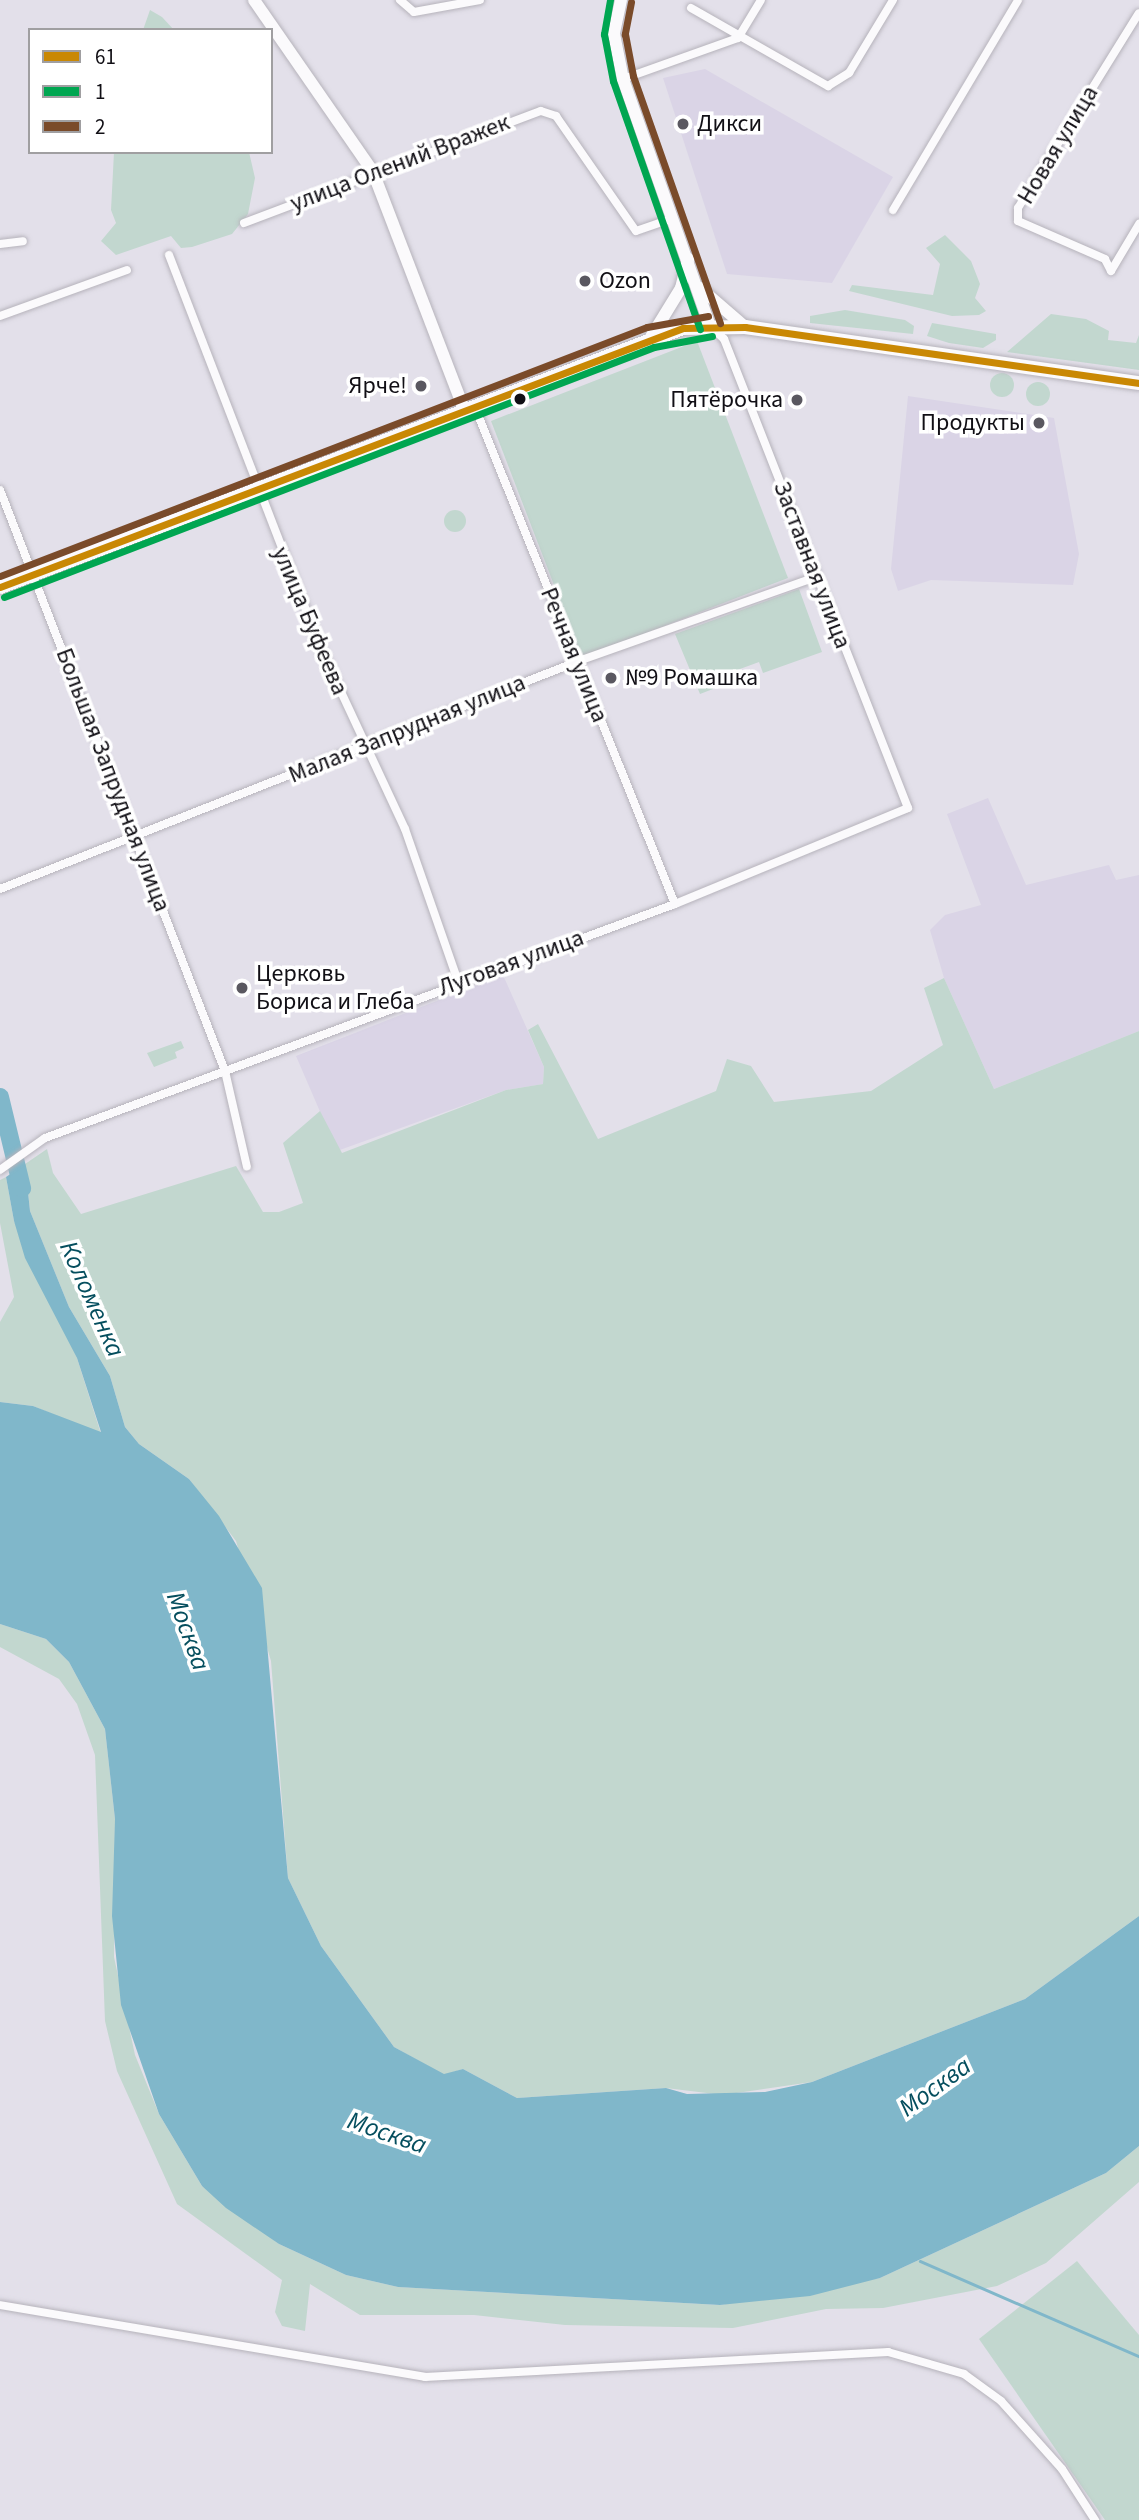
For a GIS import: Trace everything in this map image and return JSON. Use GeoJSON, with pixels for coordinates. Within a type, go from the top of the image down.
{"type":"FeatureCollection","features":[{"type":"Feature","properties":{"kind":"main road","name":"Речная улица"},"geometry":{"type":"LineString","coordinates":[[254,0],[373,172],[469,407]]}},
{"type":"Feature","properties":{"kind":"main road"},"geometry":{"type":"LineString","coordinates":[[621,0],[614,34],[623,79],[710,326]]}},
{"type":"Feature","properties":{"kind":"main road"},"geometry":{"type":"LineString","coordinates":[[651,337],[681,288],[688,259]]}},
{"type":"Feature","properties":{"kind":"main road"},"geometry":{"type":"LineString","coordinates":[[696,283],[745,327]]}},
{"type":"Feature","properties":{"kind":"main road"},"geometry":{"type":"LineString","coordinates":[[0,587],[651,337],[710,326],[745,327],[1139,383]]}},
{"type":"Feature","properties":{"kind":"street"},"geometry":{"type":"LineString","coordinates":[[400,0],[407,8],[480,0]]}},
{"type":"Feature","properties":{"kind":"street"},"geometry":{"type":"LineString","coordinates":[[623,79],[738,38],[761,0]]}},
{"type":"Feature","properties":{"kind":"street"},"geometry":{"type":"LineString","coordinates":[[691,8],[738,38],[834,86],[849,73],[892,0]]}},
{"type":"Feature","properties":{"kind":"street"},"geometry":{"type":"LineString","coordinates":[[893,210],[1018,0]]}},
{"type":"Feature","properties":{"kind":"street","name":"Новая улица"},"geometry":{"type":"LineString","coordinates":[[1139,13],[1018,208],[1018,221],[1105,259],[1111,271],[1139,224]]}},
{"type":"Feature","properties":{"kind":"street","name":"улица Олений Вражек"},"geometry":{"type":"LineString","coordinates":[[244,223],[530,112],[556,116],[636,230],[673,218]]}},
{"type":"Feature","properties":{"kind":"street"},"geometry":{"type":"LineString","coordinates":[[0,244],[23,241]]}},
{"type":"Feature","properties":{"kind":"street","name":"улица Буфеева"},"geometry":{"type":"LineString","coordinates":[[169,255],[256,489],[364,747],[375,756],[405,829],[458,981]]}},
{"type":"Feature","properties":{"kind":"street"},"geometry":{"type":"LineString","coordinates":[[0,316],[127,270]]}},
{"type":"Feature","properties":{"kind":"street","name":"Заставная улица"},"geometry":{"type":"LineString","coordinates":[[710,326],[724,339],[908,808]]}},
{"type":"Feature","properties":{"kind":"street","name":"Речная улица"},"geometry":{"type":"LineString","coordinates":[[469,407],[675,904]]}},
{"type":"Feature","properties":{"kind":"street","name":"Большая Запрудная улица"},"geometry":{"type":"LineString","coordinates":[[0,489],[225,1071],[247,1167]]}},
{"type":"Feature","properties":{"kind":"street","name":"Малая Запрудная улица"},"geometry":{"type":"LineString","coordinates":[[0,889],[576,662],[816,576]]}},
{"type":"Feature","properties":{"kind":"street","name":"Луговая улица"},"geometry":{"type":"LineString","coordinates":[[0,1170],[45,1138],[458,981],[675,904],[908,808]]}},
{"type":"Feature","properties":{"kind":"street"},"geometry":{"type":"LineString","coordinates":[[0,2305],[425,2377],[888,2352],[964,2374],[1001,2401],[1062,2469],[1095,2520]]}},
{"type":"Feature","properties":{"kind":"shaded area"},"geometry":{"type":"Polygon","coordinates":[[[705,69],[893,177],[832,283],[727,274],[663,78],[705,69]]]}},
{"type":"Feature","properties":{"kind":"shaded area"},"geometry":{"type":"Polygon","coordinates":[[[908,396],[1054,418],[1079,554],[1073,585],[931,580],[898,591],[891,569],[908,396]]]}},
{"type":"Feature","properties":{"kind":"shaded area"},"geometry":{"type":"Polygon","coordinates":[[[988,798],[1026,885],[1109,865],[1116,880],[1139,875],[1139,1031],[994,1089],[944,978],[930,930],[945,915],[981,905],[947,814],[988,798]]]}},
{"type":"Feature","properties":{"kind":"shaded area"},"geometry":{"type":"Polygon","coordinates":[[[503,975],[544,1067],[543,1084],[506,1090],[337,1151],[296,1056],[503,975]]]}},
{"type":"Feature","properties":{"kind":"green space"},"geometry":{"type":"Polygon","coordinates":[[[150,10],[162,17],[172,28],[144,28],[150,10]]]}},
{"type":"Feature","properties":{"kind":"green space"},"geometry":{"type":"Polygon","coordinates":[[[114,154],[249,154],[255,178],[248,214],[232,234],[181,248],[171,236],[116,255],[101,241],[116,223],[111,210],[114,154]]]}},
{"type":"Feature","properties":{"kind":"green space"},"geometry":{"type":"Polygon","coordinates":[[[945,235],[971,261],[980,284],[975,298],[986,311],[979,315],[952,316],[849,291],[852,285],[933,295],[940,264],[926,248],[945,235]]]}},
{"type":"Feature","properties":{"kind":"green space"},"geometry":{"type":"Polygon","coordinates":[[[845,310],[905,320],[914,326],[913,334],[810,323],[810,316],[845,310]]]}},
{"type":"Feature","properties":{"kind":"green space"},"geometry":{"type":"Polygon","coordinates":[[[1051,314],[1086,319],[1109,331],[1108,340],[1136,343],[1139,335],[1139,370],[1007,352],[1051,314]]]}},
{"type":"Feature","properties":{"kind":"green space"},"geometry":{"type":"Polygon","coordinates":[[[932,323],[996,334],[996,340],[983,348],[949,343],[927,336],[932,323]]]}},
{"type":"Feature","properties":{"kind":"green space"},"geometry":{"type":"Polygon","coordinates":[[[697,341],[788,578],[582,658],[491,421],[697,341]]]}},
{"type":"Feature","properties":{"kind":"green space"},"geometry":{"type":"Polygon","coordinates":[[[997,373],[1007,373],[1014,380],[1014,390],[1007,397],[997,397],[990,390],[990,380],[997,373]]]}},
{"type":"Feature","properties":{"kind":"green space"},"geometry":{"type":"Polygon","coordinates":[[[1038,382],[1047,385],[1050,394],[1047,403],[1038,406],[1029,403],[1026,394],[1029,385],[1038,382]]]}},
{"type":"Feature","properties":{"kind":"green space"},"geometry":{"type":"Polygon","coordinates":[[[455,510],[463,513],[466,521],[463,529],[455,532],[447,529],[444,521],[447,513],[455,510]]]}},
{"type":"Feature","properties":{"kind":"green space"},"geometry":{"type":"Polygon","coordinates":[[[799,589],[822,652],[763,673],[759,662],[710,680],[713,689],[700,694],[675,634],[799,589]]]}},
{"type":"Feature","properties":{"kind":"green space"},"geometry":{"type":"Polygon","coordinates":[[[944,978],[994,1089],[1139,1031],[1139,1916],[1025,1999],[812,2082],[723,2095],[666,2088],[517,2098],[463,2069],[444,2075],[394,2047],[321,1946],[288,1878],[271,1661],[236,1541],[189,1479],[139,1444],[125,1427],[110,1376],[69,1307],[30,1211],[25,1164],[47,1149],[53,1173],[81,1214],[236,1166],[263,1212],[279,1212],[303,1203],[283,1143],[320,1111],[342,1153],[506,1090],[543,1084],[544,1067],[528,1030],[538,1024],[598,1139],[716,1091],[727,1059],[751,1066],[774,1102],[871,1091],[943,1045],[924,988],[944,978]]]}},
{"type":"Feature","properties":{"kind":"green space"},"geometry":{"type":"Polygon","coordinates":[[[181,1041],[184,1048],[175,1052],[177,1058],[154,1067],[147,1053],[181,1041]]]}},
{"type":"Feature","properties":{"kind":"green space"},"geometry":{"type":"Polygon","coordinates":[[[6,1177],[14,1221],[77,1358],[101,1434],[33,1406],[0,1402],[0,1322],[14,1297],[0,1223],[0,1180],[6,1177]]]}},
{"type":"Feature","properties":{"kind":"green space"},"geometry":{"type":"Polygon","coordinates":[[[0,1624],[46,1639],[69,1662],[105,1729],[115,1819],[114,1957],[135,2055],[159,2114],[202,2186],[279,2244],[346,2275],[398,2287],[720,2305],[880,2278],[1106,2173],[1139,2146],[1139,2182],[1046,2263],[997,2286],[883,2308],[826,2309],[733,2328],[565,2325],[474,2315],[360,2315],[310,2284],[305,2331],[282,2326],[275,2312],[282,2280],[177,2204],[117,2071],[105,2021],[95,1755],[77,1704],[59,1679],[0,1647],[0,1624]]]}},
{"type":"Feature","properties":{"kind":"green space"},"geometry":{"type":"Polygon","coordinates":[[[1077,2261],[1139,2335],[1139,2520],[1105,2520],[979,2339],[1077,2261]]]}},
{"type":"Feature","properties":{"kind":"water"},"geometry":{"type":"Polygon","coordinates":[[[0,1088],[18,1146],[6,1154],[0,1131],[0,1088]]]}},
{"type":"Feature","properties":{"kind":"water","name":"Москва"},"geometry":{"type":"Polygon","coordinates":[[[25,1164],[30,1211],[69,1307],[110,1376],[125,1427],[139,1444],[189,1479],[219,1516],[262,1588],[288,1878],[321,1946],[394,2047],[444,2074],[463,2069],[517,2098],[666,2088],[687,2094],[765,2092],[812,2082],[1025,1999],[1139,1916],[1139,2146],[1106,2173],[880,2278],[810,2296],[720,2305],[398,2287],[346,2275],[279,2244],[226,2208],[202,2186],[159,2114],[121,2005],[112,1916],[115,1819],[105,1729],[69,1662],[46,1639],[0,1624],[0,1402],[33,1406],[101,1432],[77,1358],[25,1258],[14,1221],[6,1177],[25,1164]]]}},
{"type":"Feature","properties":{"kind":"waterway","name":"Коломенка"},"geometry":{"type":"LineString","coordinates":[[0,1097],[22,1188]]}},
{"type":"Feature","properties":{"kind":"waterway"},"geometry":{"type":"LineString","coordinates":[[920,2261],[1139,2356]]}},
{"type":"Feature","properties":{"kind":"transit line","name":"1"},"geometry":{"type":"LineString","coordinates":[[610,0],[604,34],[613,81],[700,329]]}},
{"type":"Feature","properties":{"kind":"transit line","name":"2"},"geometry":{"type":"LineString","coordinates":[[631,2],[625,34],[633,76],[720,323]]}},
{"type":"Feature","properties":{"kind":"transit line","name":"2"},"geometry":{"type":"LineString","coordinates":[[0,576],[647,327],[708,316]]}},
{"type":"Feature","properties":{"kind":"transit line","name":"61"},"geometry":{"type":"LineString","coordinates":[[0,587],[683,328],[745,327],[1139,383]]}},
{"type":"Feature","properties":{"kind":"transit line","name":"1"},"geometry":{"type":"LineString","coordinates":[[4,597],[654,347],[712,336]]}},
{"type":"Feature","properties":{"kind":"place","name":"Дикси"},"geometry":{"type":"Point","coordinates":[683,124]}},
{"type":"Feature","properties":{"kind":"place","name":"Ozon"},"geometry":{"type":"Point","coordinates":[585,281]}},
{"type":"Feature","properties":{"kind":"place","name":"Ярче!"},"geometry":{"type":"Point","coordinates":[421,386]}},
{"type":"Feature","properties":{"kind":"place","name":"Пятёрочка"},"geometry":{"type":"Point","coordinates":[797,400]}},
{"type":"Feature","properties":{"kind":"place","name":"Продукты"},"geometry":{"type":"Point","coordinates":[1039,423]}},
{"type":"Feature","properties":{"kind":"place","name":"№9 Ромашка"},"geometry":{"type":"Point","coordinates":[611,678]}},
{"type":"Feature","properties":{"kind":"place","name":"Церковь Бориса и Глеба"},"geometry":{"type":"Point","coordinates":[242,988]}}]}
